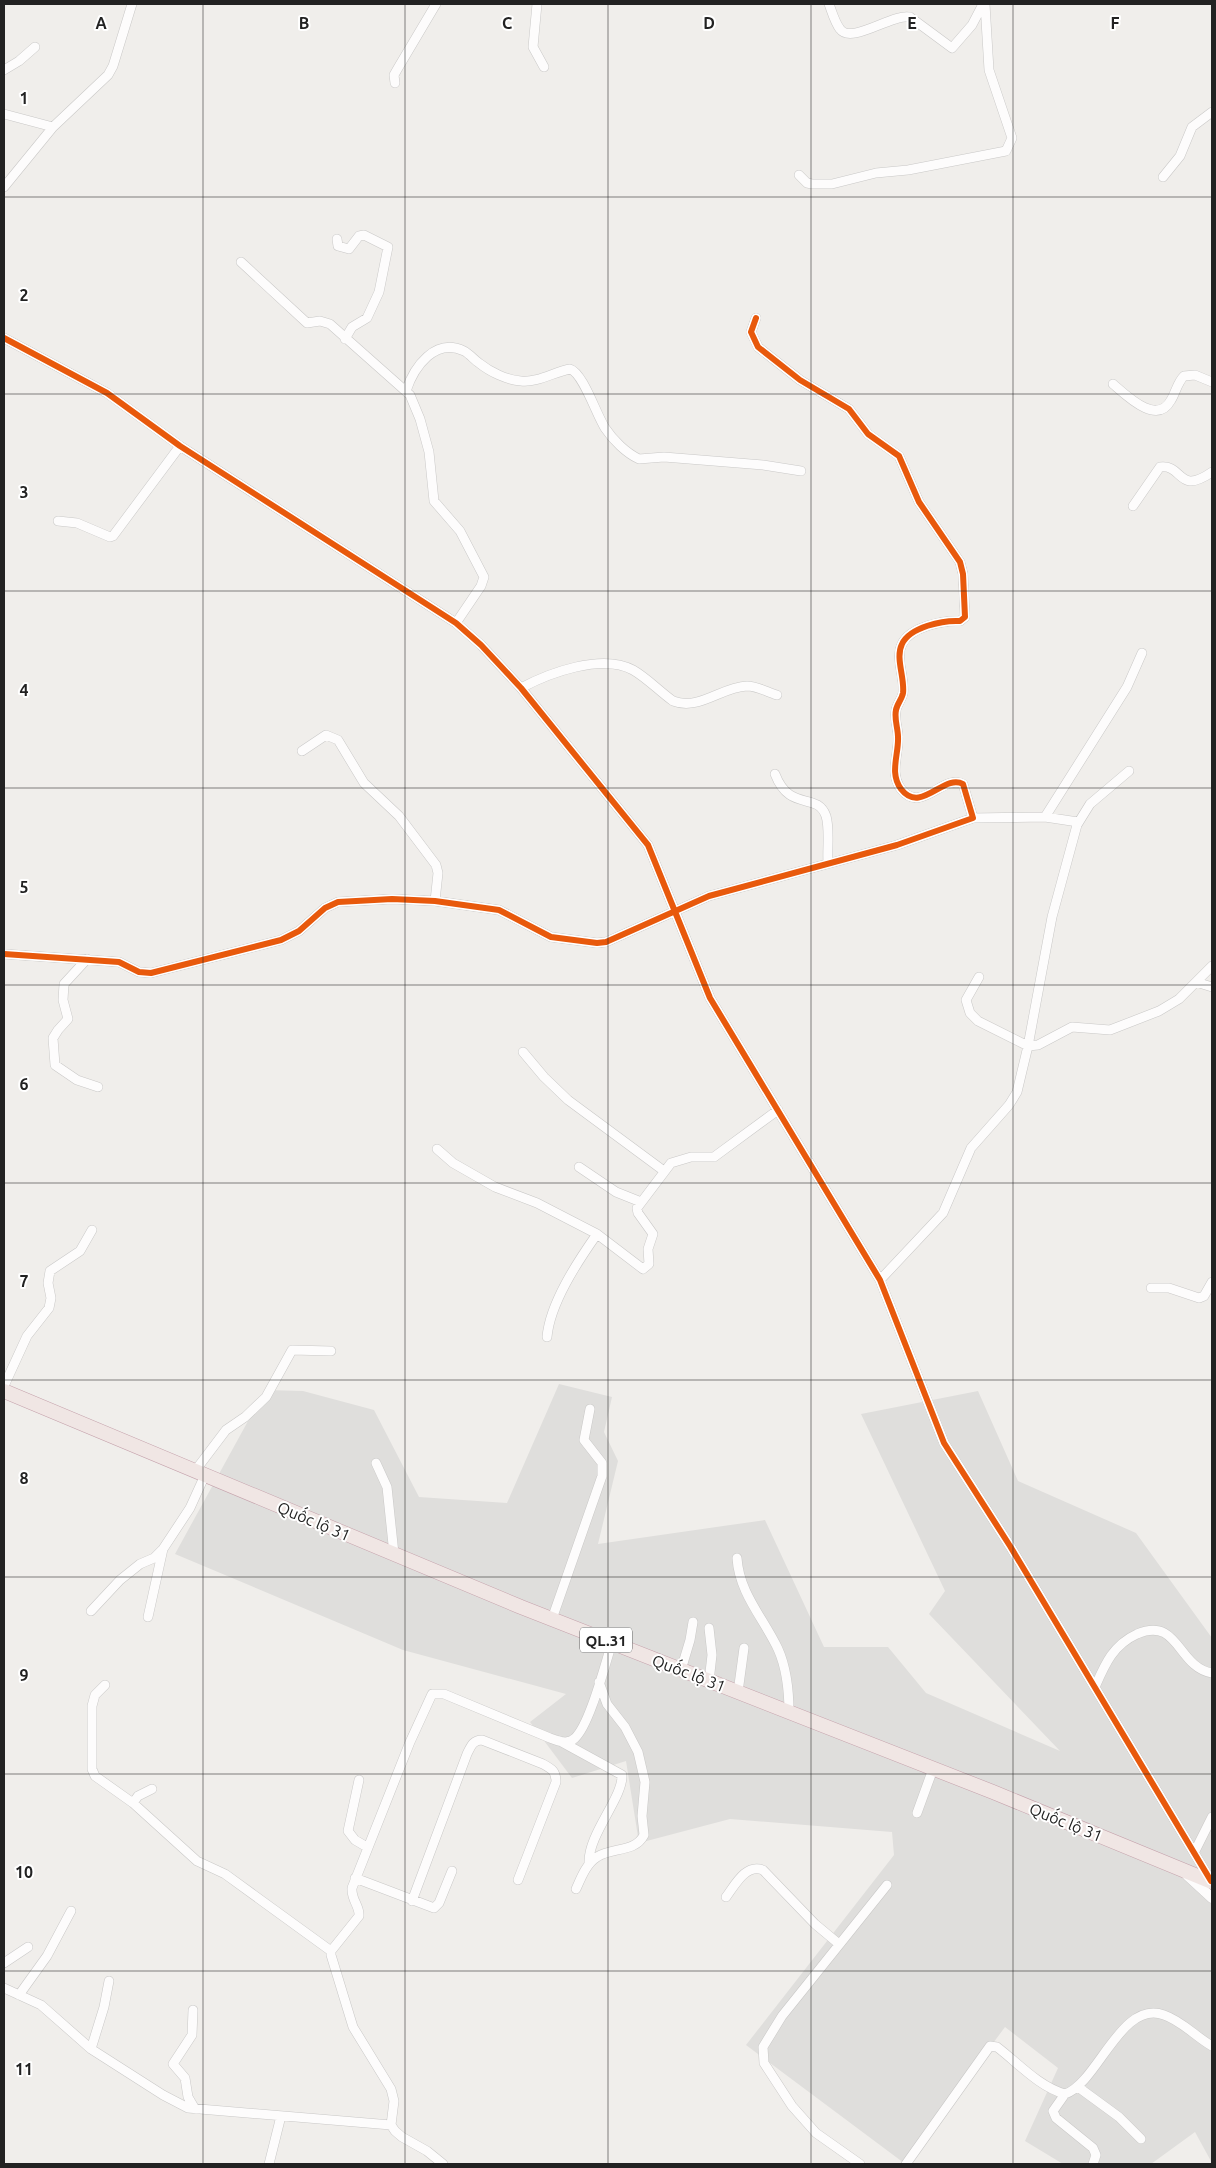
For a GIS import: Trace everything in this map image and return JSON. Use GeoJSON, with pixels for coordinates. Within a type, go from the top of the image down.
{"type":"FeatureCollection","features":[{"type":"Feature","properties":{"kind":"highway","name":"Quốc lộ 31"},"geometry":{"type":"LineString","coordinates":[[4,1391],[200,1470],[394,1554],[552,1619],[933,1769],[1212,1882]]}},
{"type":"Feature","properties":{"kind":"street"},"geometry":{"type":"LineString","coordinates":[[4,187],[53,127],[97,88],[110,70],[132,4]]}},
{"type":"Feature","properties":{"kind":"street"},"geometry":{"type":"LineString","coordinates":[[395,83],[398,68],[436,4]]}},
{"type":"Feature","properties":{"kind":"street"},"geometry":{"type":"LineString","coordinates":[[537,4],[533,47],[544,66]]}},
{"type":"Feature","properties":{"kind":"street"},"geometry":{"type":"LineString","coordinates":[[829,4],[839,29],[844,33],[850,34],[870,29],[903,16],[910,17],[952,48],[972,24],[984,4]]}},
{"type":"Feature","properties":{"kind":"street"},"geometry":{"type":"LineString","coordinates":[[799,175],[807,183],[832,184],[876,172],[908,170],[1006,151],[1012,138],[989,70],[984,4]]}},
{"type":"Feature","properties":{"kind":"street"},"geometry":{"type":"LineString","coordinates":[[4,70],[36,47]]}},
{"type":"Feature","properties":{"kind":"street"},"geometry":{"type":"LineString","coordinates":[[1163,177],[1180,156],[1192,127],[1212,112]]}},
{"type":"Feature","properties":{"kind":"street"},"geometry":{"type":"LineString","coordinates":[[4,114],[53,127]]}},
{"type":"Feature","properties":{"kind":"street"},"geometry":{"type":"LineString","coordinates":[[337,239],[338,246],[349,249],[359,236],[364,235],[388,247],[379,292],[367,318],[352,327],[345,339]]}},
{"type":"Feature","properties":{"kind":"street"},"geometry":{"type":"LineString","coordinates":[[241,262],[307,322],[325,322],[406,391],[420,419],[429,452],[434,501],[460,531],[484,577],[481,586],[456,623]]}},
{"type":"Feature","properties":{"kind":"street"},"geometry":{"type":"LineString","coordinates":[[756,318],[752,332],[758,347],[800,380],[849,409],[868,434],[899,456],[919,502],[960,562],[963,574],[965,617],[960,621],[946,620],[935,622],[909,636],[900,647],[903,693],[895,714],[898,737],[895,768],[901,788],[912,798],[920,797],[954,782],[963,784],[973,818]]}},
{"type":"Feature","properties":{"kind":"street"},"geometry":{"type":"LineString","coordinates":[[4,338],[107,393],[180,446],[456,623],[481,645],[521,688],[645,840],[710,998],[880,1280],[944,1443],[1010,1546],[1212,1882]]}},
{"type":"Feature","properties":{"kind":"street"},"geometry":{"type":"LineString","coordinates":[[406,391],[411,377],[420,364],[428,355],[442,348],[463,351],[485,368],[522,381],[570,370],[578,375],[605,429],[616,441],[639,459],[664,457],[763,465],[801,471]]}},
{"type":"Feature","properties":{"kind":"street"},"geometry":{"type":"LineString","coordinates":[[1113,384],[1133,401],[1147,409],[1158,410],[1168,404],[1184,376],[1195,374],[1212,382]]}},
{"type":"Feature","properties":{"kind":"street"},"geometry":{"type":"LineString","coordinates":[[58,521],[77,522],[110,537],[113,536],[180,446]]}},
{"type":"Feature","properties":{"kind":"street"},"geometry":{"type":"LineString","coordinates":[[1133,506],[1155,471],[1160,467],[1166,467],[1190,482],[1198,481],[1212,472]]}},
{"type":"Feature","properties":{"kind":"street"},"geometry":{"type":"LineString","coordinates":[[1045,817],[1127,687],[1142,653]]}},
{"type":"Feature","properties":{"kind":"street"},"geometry":{"type":"LineString","coordinates":[[521,688],[545,675],[570,668],[616,664],[636,672],[665,696],[679,704],[692,704],[743,687],[754,687],[777,695]]}},
{"type":"Feature","properties":{"kind":"street"},"geometry":{"type":"LineString","coordinates":[[302,751],[326,735],[338,740],[364,783],[398,816],[436,865],[438,873],[435,901]]}},
{"type":"Feature","properties":{"kind":"street"},"geometry":{"type":"LineString","coordinates":[[880,1280],[943,1213],[971,1148],[1013,1099],[1019,1084],[1028,1046],[1052,917],[1078,822],[1095,798],[1129,771]]}},
{"type":"Feature","properties":{"kind":"street"},"geometry":{"type":"LineString","coordinates":[[775,774],[779,786],[789,796],[796,800],[812,802],[824,812],[827,821],[828,863]]}},
{"type":"Feature","properties":{"kind":"street"},"geometry":{"type":"LineString","coordinates":[[4,954],[118,962],[139,972],[163,972],[281,940],[299,931],[325,908],[338,902],[392,900],[435,901],[499,910],[551,937],[597,943],[616,939],[709,896],[897,845],[973,818],[1045,817],[1078,822]]}},
{"type":"Feature","properties":{"kind":"street"},"geometry":{"type":"LineString","coordinates":[[87,959],[64,984],[63,1000],[68,1019],[58,1030],[54,1038],[55,1065],[77,1080],[98,1087]]}},
{"type":"Feature","properties":{"kind":"street"},"geometry":{"type":"LineString","coordinates":[[979,977],[966,1000],[970,1013],[990,1029],[1028,1046],[1043,1044],[1072,1027],[1102,1030],[1120,1027],[1166,1008],[1212,966]]}},
{"type":"Feature","properties":{"kind":"street"},"geometry":{"type":"LineString","coordinates":[[1196,982],[1212,987]]}},
{"type":"Feature","properties":{"kind":"street"},"geometry":{"type":"LineString","coordinates":[[523,1052],[544,1077],[568,1100],[664,1170]]}},
{"type":"Feature","properties":{"kind":"street"},"geometry":{"type":"LineString","coordinates":[[437,1149],[453,1163],[495,1187],[537,1203],[598,1234],[640,1268],[646,1269],[649,1264],[648,1249],[652,1234],[638,1213],[641,1202],[664,1170],[671,1163],[692,1157],[714,1157],[778,1110]]}},
{"type":"Feature","properties":{"kind":"street"},"geometry":{"type":"LineString","coordinates":[[579,1167],[616,1192],[641,1202]]}},
{"type":"Feature","properties":{"kind":"street"},"geometry":{"type":"LineString","coordinates":[[4,1386],[27,1336],[49,1308],[51,1298],[48,1283],[50,1271],[80,1251],[92,1230]]}},
{"type":"Feature","properties":{"kind":"street"},"geometry":{"type":"LineString","coordinates":[[547,1337],[548,1325],[570,1279],[598,1234]]}},
{"type":"Feature","properties":{"kind":"street"},"geometry":{"type":"LineString","coordinates":[[1152,1288],[1169,1288],[1199,1298],[1204,1296],[1212,1282]]}},
{"type":"Feature","properties":{"kind":"street"},"geometry":{"type":"LineString","coordinates":[[91,1611],[120,1580],[140,1564],[154,1558],[163,1549],[190,1508],[200,1470],[226,1430],[245,1417],[266,1397],[292,1350],[331,1351]]}},
{"type":"Feature","properties":{"kind":"street"},"geometry":{"type":"LineString","coordinates":[[552,1619],[602,1476],[602,1463],[584,1440],[590,1409]]}},
{"type":"Feature","properties":{"kind":"street"},"geometry":{"type":"LineString","coordinates":[[376,1463],[387,1487],[394,1554]]}},
{"type":"Feature","properties":{"kind":"street"},"geometry":{"type":"LineString","coordinates":[[148,1617],[163,1549]]}},
{"type":"Feature","properties":{"kind":"street"},"geometry":{"type":"LineString","coordinates":[[736,1558],[742,1584],[783,1662],[788,1684],[789,1712]]}},
{"type":"Feature","properties":{"kind":"street"},"geometry":{"type":"LineString","coordinates":[[681,1670],[693,1622]]}},
{"type":"Feature","properties":{"kind":"street"},"geometry":{"type":"LineString","coordinates":[[709,1628],[712,1655],[709,1681]]}},
{"type":"Feature","properties":{"kind":"street"},"geometry":{"type":"LineString","coordinates":[[1094,1687],[1108,1657],[1114,1650],[1122,1642],[1152,1629],[1162,1630],[1199,1668],[1212,1673]]}},
{"type":"Feature","properties":{"kind":"street"},"geometry":{"type":"LineString","coordinates":[[560,1741],[568,1742],[575,1738],[584,1726],[612,1643]]}},
{"type":"Feature","properties":{"kind":"street"},"geometry":{"type":"LineString","coordinates":[[738,1692],[744,1648]]}},
{"type":"Feature","properties":{"kind":"street"},"geometry":{"type":"LineString","coordinates":[[590,1863],[601,1854],[637,1844],[644,1835],[642,1816],[645,1782],[638,1752],[625,1726],[607,1704],[599,1682]]}},
{"type":"Feature","properties":{"kind":"street"},"geometry":{"type":"LineString","coordinates":[[104,1685],[95,1695],[92,1706],[92,1770],[95,1776],[104,1784],[133,1802],[197,1861],[225,1874],[331,1951],[336,1977],[353,2027],[391,2089],[394,2101],[391,2124]]}},
{"type":"Feature","properties":{"kind":"street"},"geometry":{"type":"LineString","coordinates":[[331,1951],[359,1916],[351,1895],[355,1878],[432,1694],[436,1692],[560,1741],[622,1775],[619,1786],[594,1841],[590,1863],[576,1889]]}},
{"type":"Feature","properties":{"kind":"street"},"geometry":{"type":"LineString","coordinates":[[412,1901],[466,1754],[476,1740],[482,1740],[544,1764],[556,1774],[556,1782],[518,1880]]}},
{"type":"Feature","properties":{"kind":"street"},"geometry":{"type":"LineString","coordinates":[[917,1813],[933,1769]]}},
{"type":"Feature","properties":{"kind":"street"},"geometry":{"type":"LineString","coordinates":[[359,1780],[348,1831],[355,1840],[367,1847]]}},
{"type":"Feature","properties":{"kind":"street"},"geometry":{"type":"LineString","coordinates":[[133,1802],[138,1796],[152,1789]]}},
{"type":"Feature","properties":{"kind":"street"},"geometry":{"type":"LineString","coordinates":[[1194,1854],[1212,1817]]}},
{"type":"Feature","properties":{"kind":"street"},"geometry":{"type":"LineString","coordinates":[[726,1897],[750,1869],[756,1867],[763,1870],[815,1924],[839,1944]]}},
{"type":"Feature","properties":{"kind":"street"},"geometry":{"type":"LineString","coordinates":[[1179,1868],[1212,1898]]}},
{"type":"Feature","properties":{"kind":"street"},"geometry":{"type":"LineString","coordinates":[[355,1878],[434,1908],[452,1871]]}},
{"type":"Feature","properties":{"kind":"street"},"geometry":{"type":"LineString","coordinates":[[860,2164],[834,2148],[802,2118],[764,2063],[762,2056],[766,2038],[887,1885]]}},
{"type":"Feature","properties":{"kind":"street"},"geometry":{"type":"LineString","coordinates":[[19,1995],[47,1956],[71,1911]]}},
{"type":"Feature","properties":{"kind":"street"},"geometry":{"type":"LineString","coordinates":[[4,1963],[28,1947]]}},
{"type":"Feature","properties":{"kind":"street"},"geometry":{"type":"LineString","coordinates":[[91,2048],[104,2008],[109,1981]]}},
{"type":"Feature","properties":{"kind":"street"},"geometry":{"type":"LineString","coordinates":[[4,1989],[54,2014],[61,2024],[91,2048],[162,2095],[188,2108],[281,2116],[309,2116],[391,2124],[402,2137],[427,2151],[443,2164]]}},
{"type":"Feature","properties":{"kind":"street"},"geometry":{"type":"LineString","coordinates":[[193,2010],[192,2034],[173,2064],[185,2078],[188,2097],[195,2109]]}},
{"type":"Feature","properties":{"kind":"street"},"geometry":{"type":"LineString","coordinates":[[1094,2164],[1096,2155],[1093,2148],[1056,2118],[1053,2111],[1064,2094],[1078,2087],[1114,2039],[1149,2012],[1166,2015],[1212,2046]]}},
{"type":"Feature","properties":{"kind":"street"},"geometry":{"type":"LineString","coordinates":[[906,2164],[990,2046],[997,2047],[1036,2078],[1057,2092],[1064,2094]]}},
{"type":"Feature","properties":{"kind":"street"},"geometry":{"type":"LineString","coordinates":[[1078,2087],[1119,2117],[1141,2139]]}},
{"type":"Feature","properties":{"kind":"street"},"geometry":{"type":"LineString","coordinates":[[270,2164],[281,2116]]}},
{"type":"Feature","properties":{"kind":"shaded area"},"geometry":{"type":"Polygon","coordinates":[[[559,1384],[612,1397],[604,1432],[618,1461],[598,1544],[765,1520],[824,1647],[888,1647],[926,1693],[1060,1751],[929,1614],[945,1591],[861,1414],[978,1391],[1018,1481],[1136,1533],[1212,1638],[1212,2163],[1195,2132],[1151,2164],[1063,2164],[1025,2141],[1058,2068],[1005,2027],[904,2163],[746,2045],[894,1855],[892,1832],[730,1819],[639,1843],[626,1761],[572,1778],[530,1722],[566,1694],[403,1650],[175,1554],[265,1390],[303,1391],[374,1410],[419,1497],[507,1503],[559,1384]]]}},
{"type":"Feature","properties":{"kind":"cycle path"},"geometry":{"type":"LineString","coordinates":[[4,954],[119,962],[139,972],[151,973],[281,940],[299,931],[325,908],[338,902],[392,899],[435,901],[499,910],[551,937],[597,943],[606,942],[709,896],[897,845],[973,818],[963,784],[956,782],[948,784],[916,798],[909,796],[901,789],[897,783],[895,770],[898,743],[896,713],[903,693],[900,650],[906,638],[919,629],[936,623],[960,621],[965,617],[963,574],[960,562],[919,502],[899,456],[868,434],[849,409],[800,380],[758,347],[751,332],[756,318]]}},
{"type":"Feature","properties":{"kind":"cycle path"},"geometry":{"type":"LineString","coordinates":[[4,338],[107,393],[180,446],[456,623],[481,645],[521,688],[648,845],[710,998],[880,1280],[944,1443],[1010,1546],[1211,1881]]}}]}
